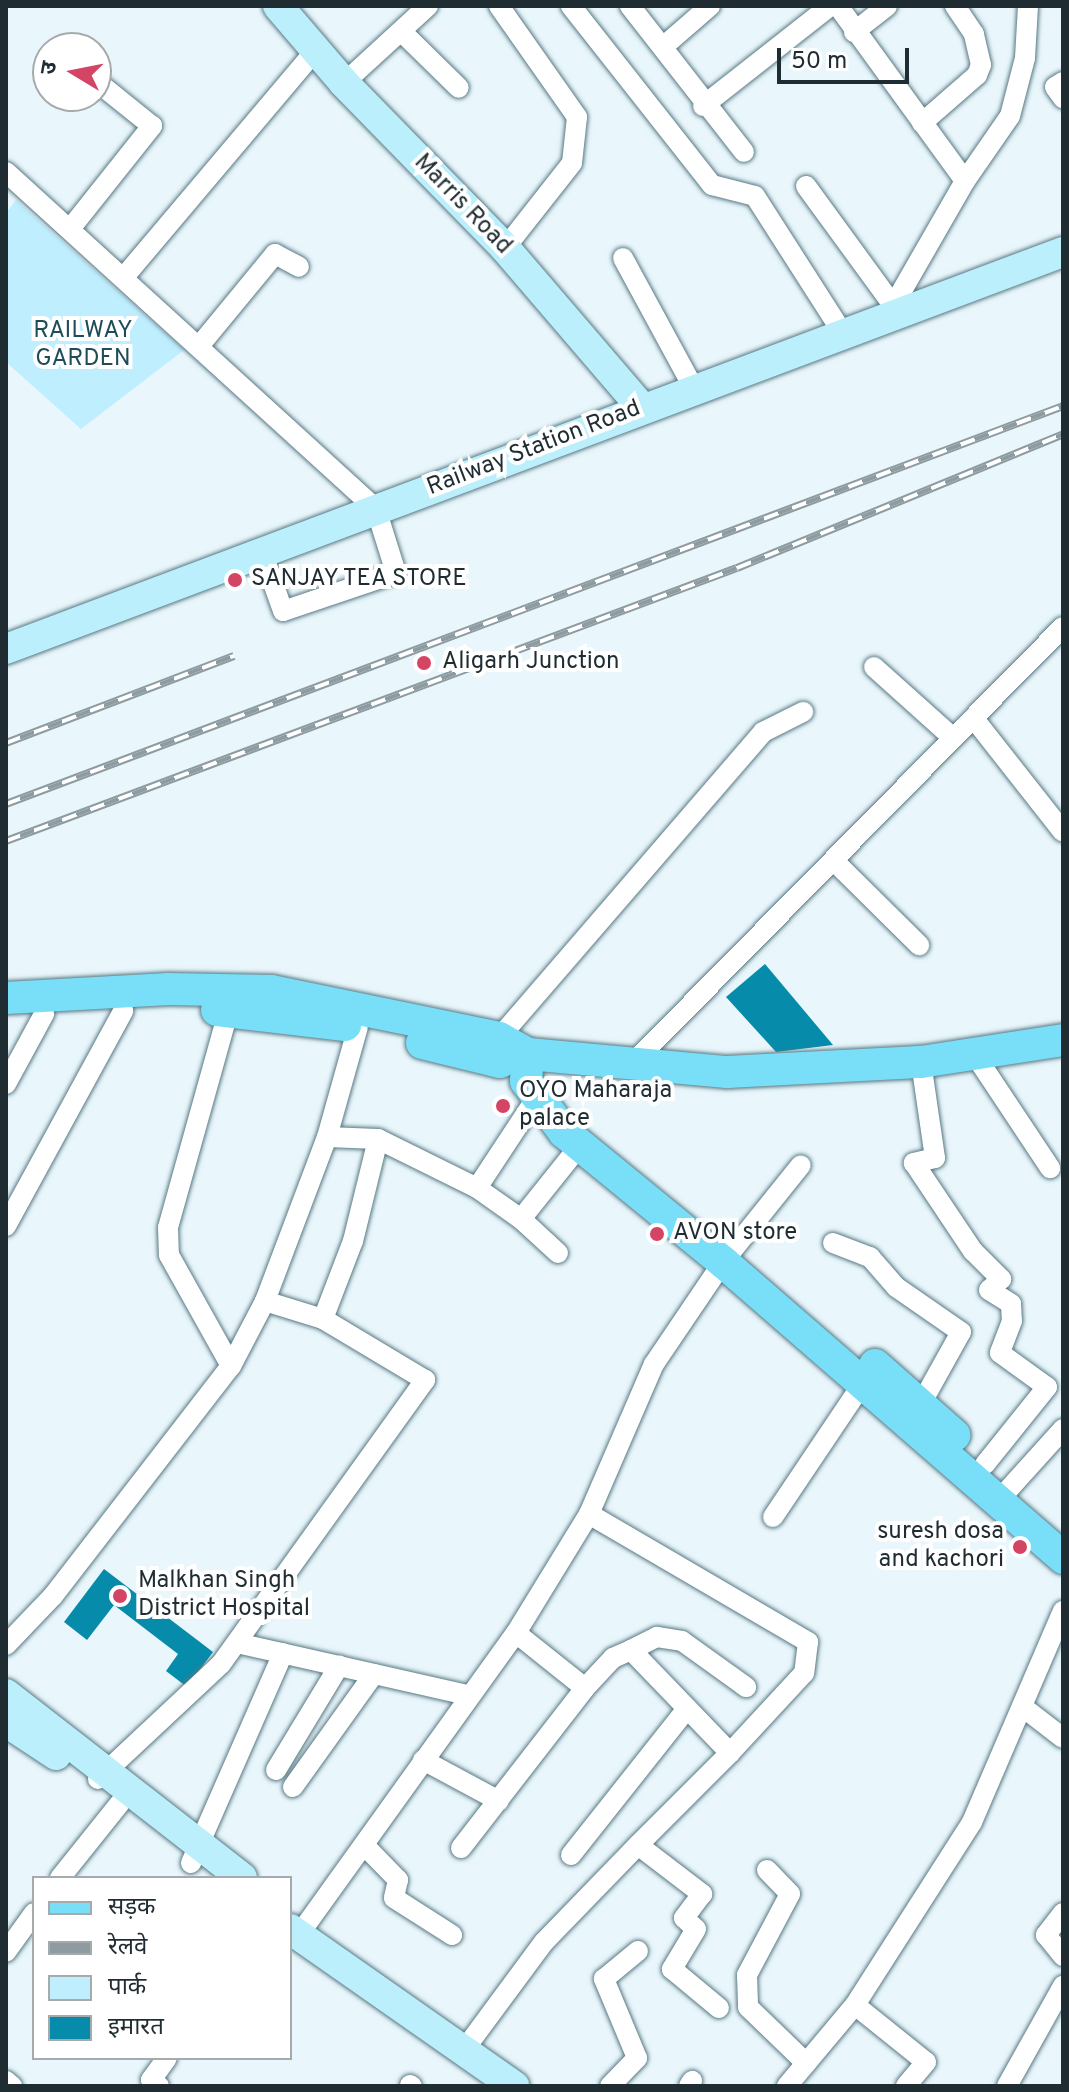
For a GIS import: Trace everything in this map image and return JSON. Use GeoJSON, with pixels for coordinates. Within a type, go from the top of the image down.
{"type":"FeatureCollection","features":[{"type":"Feature","properties":{"kind":"main road"},"geometry":{"type":"LineString","coordinates":[[6,998],[169,989],[271,991],[516,1048],[631,1065],[791,1071],[921,1062],[1063,1040]]}},
{"type":"Feature","properties":{"kind":"main road"},"geometry":{"type":"LineString","coordinates":[[6,1018],[44,1014],[229,1009],[358,1027],[500,1062],[516,1048]]}},
{"type":"Feature","properties":{"kind":"main road"},"geometry":{"type":"LineString","coordinates":[[516,1048],[526,1081],[564,1132],[631,1175]]}},
{"type":"Feature","properties":{"kind":"main road"},"geometry":{"type":"LineString","coordinates":[[546,1108],[574,1117],[631,1175],[869,1374],[1004,1493],[1063,1558]]}},
{"type":"Feature","properties":{"kind":"main road"},"geometry":{"type":"LineString","coordinates":[[869,1374],[921,1404],[985,1464],[1004,1493],[1063,1532]]}},
{"type":"Feature","properties":{"kind":"street","name":"Marris Road"},"geometry":{"type":"LineString","coordinates":[[278,6],[344,83],[505,248],[642,408]]}},
{"type":"Feature","properties":{"kind":"street"},"geometry":{"type":"LineString","coordinates":[[344,83],[403,33],[428,6]]}},
{"type":"Feature","properties":{"kind":"street"},"geometry":{"type":"LineString","coordinates":[[499,6],[577,117],[572,163],[505,248]]}},
{"type":"Feature","properties":{"kind":"street"},"geometry":{"type":"LineString","coordinates":[[571,6],[712,185],[755,196],[844,335]]}},
{"type":"Feature","properties":{"kind":"street"},"geometry":{"type":"LineString","coordinates":[[630,6],[664,46],[703,106],[744,152]]}},
{"type":"Feature","properties":{"kind":"street"},"geometry":{"type":"LineString","coordinates":[[664,46],[710,6]]}},
{"type":"Feature","properties":{"kind":"street"},"geometry":{"type":"LineString","coordinates":[[703,106],[830,6]]}},
{"type":"Feature","properties":{"kind":"street"},"geometry":{"type":"LineString","coordinates":[[838,6],[965,181]]}},
{"type":"Feature","properties":{"kind":"street"},"geometry":{"type":"LineString","coordinates":[[854,32],[887,6]]}},
{"type":"Feature","properties":{"kind":"street"},"geometry":{"type":"LineString","coordinates":[[922,123],[977,75],[981,65],[981,50],[955,6]]}},
{"type":"Feature","properties":{"kind":"street"},"geometry":{"type":"LineString","coordinates":[[806,186],[889,312],[965,181],[1010,116],[1025,58],[1028,6]]}},
{"type":"Feature","properties":{"kind":"street"},"geometry":{"type":"LineString","coordinates":[[403,33],[459,88]]}},
{"type":"Feature","properties":{"kind":"street"},"geometry":{"type":"LineString","coordinates":[[124,277],[316,50]]}},
{"type":"Feature","properties":{"kind":"street"},"geometry":{"type":"LineString","coordinates":[[1063,82],[1055,87],[1063,98]]}},
{"type":"Feature","properties":{"kind":"street"},"geometry":{"type":"LineString","coordinates":[[70,229],[152,126],[112,94]]}},
{"type":"Feature","properties":{"kind":"street"},"geometry":{"type":"LineString","coordinates":[[8,179],[70,229],[200,345],[376,509],[396,573],[283,611],[262,552]]}},
{"type":"Feature","properties":{"kind":"street","name":"Railway Station Road"},"geometry":{"type":"LineString","coordinates":[[6,649],[642,408],[844,335],[889,312],[1063,252]]}},
{"type":"Feature","properties":{"kind":"street"},"geometry":{"type":"LineString","coordinates":[[200,345],[275,254],[299,267]]}},
{"type":"Feature","properties":{"kind":"street"},"geometry":{"type":"LineString","coordinates":[[623,258],[694,389]]}},
{"type":"Feature","properties":{"kind":"street"},"geometry":{"type":"LineString","coordinates":[[631,1065],[953,738],[975,720],[1063,627]]}},
{"type":"Feature","properties":{"kind":"street"},"geometry":{"type":"LineString","coordinates":[[874,667],[953,738]]}},
{"type":"Feature","properties":{"kind":"street"},"geometry":{"type":"LineString","coordinates":[[516,1048],[763,732],[803,712]]}},
{"type":"Feature","properties":{"kind":"street"},"geometry":{"type":"LineString","coordinates":[[975,720],[1063,832]]}},
{"type":"Feature","properties":{"kind":"street"},"geometry":{"type":"LineString","coordinates":[[834,861],[919,945]]}},
{"type":"Feature","properties":{"kind":"street"},"geometry":{"type":"LineString","coordinates":[[229,1009],[168,1228],[169,1255],[231,1366]]}},
{"type":"Feature","properties":{"kind":"street"},"geometry":{"type":"LineString","coordinates":[[6,1226],[123,1011]]}},
{"type":"Feature","properties":{"kind":"street"},"geometry":{"type":"LineString","coordinates":[[6,1084],[44,1014]]}},
{"type":"Feature","properties":{"kind":"street"},"geometry":{"type":"LineString","coordinates":[[6,1645],[53,1596],[231,1366],[265,1301],[327,1137],[358,1027]]}},
{"type":"Feature","properties":{"kind":"street"},"geometry":{"type":"LineString","coordinates":[[975,1055],[1050,1168]]}},
{"type":"Feature","properties":{"kind":"street"},"geometry":{"type":"LineString","coordinates":[[921,1062],[935,1158],[914,1163],[973,1251],[1001,1279],[989,1290],[1011,1304],[1012,1321],[1000,1353],[1047,1387],[985,1464]]}},
{"type":"Feature","properties":{"kind":"street"},"geometry":{"type":"LineString","coordinates":[[477,1188],[546,1108]]}},
{"type":"Feature","properties":{"kind":"street"},"geometry":{"type":"LineString","coordinates":[[327,1137],[378,1139],[477,1188],[521,1219],[558,1253]]}},
{"type":"Feature","properties":{"kind":"street"},"geometry":{"type":"LineString","coordinates":[[323,1319],[353,1241],[378,1139]]}},
{"type":"Feature","properties":{"kind":"street"},"geometry":{"type":"LineString","coordinates":[[521,1219],[581,1144]]}},
{"type":"Feature","properties":{"kind":"street"},"geometry":{"type":"LineString","coordinates":[[514,2086],[294,1932],[364,1845],[467,1695],[516,1633],[589,1514],[654,1364],[728,1256],[801,1165]]}},
{"type":"Feature","properties":{"kind":"street"},"geometry":{"type":"LineString","coordinates":[[833,1243],[870,1257],[896,1287],[961,1332],[921,1404]]}},
{"type":"Feature","properties":{"kind":"street"},"geometry":{"type":"LineString","coordinates":[[101,1776],[221,1664],[425,1380],[323,1319],[265,1301]]}},
{"type":"Feature","properties":{"kind":"street"},"geometry":{"type":"LineString","coordinates":[[773,1517],[869,1374]]}},
{"type":"Feature","properties":{"kind":"street"},"geometry":{"type":"LineString","coordinates":[[1004,1493],[1063,1429]]}},
{"type":"Feature","properties":{"kind":"street"},"geometry":{"type":"LineString","coordinates":[[464,2050],[544,1942],[804,1673],[808,1642],[589,1514]]}},
{"type":"Feature","properties":{"kind":"street"},"geometry":{"type":"LineString","coordinates":[[787,2086],[855,2005],[972,1822],[1024,1708],[1063,1611]]}},
{"type":"Feature","properties":{"kind":"street"},"geometry":{"type":"LineString","coordinates":[[516,1633],[585,1688]]}},
{"type":"Feature","properties":{"kind":"street"},"geometry":{"type":"LineString","coordinates":[[461,1848],[585,1688],[613,1658],[657,1637],[682,1641],[746,1687]]}},
{"type":"Feature","properties":{"kind":"street"},"geometry":{"type":"LineString","coordinates":[[237,1643],[467,1695]]}},
{"type":"Feature","properties":{"kind":"street"},"geometry":{"type":"LineString","coordinates":[[631,1650],[730,1753]]}},
{"type":"Feature","properties":{"kind":"street"},"geometry":{"type":"LineString","coordinates":[[201,1862],[283,1653]]}},
{"type":"Feature","properties":{"kind":"street"},"geometry":{"type":"LineString","coordinates":[[276,1770],[339,1666]]}},
{"type":"Feature","properties":{"kind":"street"},"geometry":{"type":"LineString","coordinates":[[293,1787],[374,1674]]}},
{"type":"Feature","properties":{"kind":"street"},"geometry":{"type":"LineString","coordinates":[[6,1694],[201,1862]]}},
{"type":"Feature","properties":{"kind":"street"},"geometry":{"type":"LineString","coordinates":[[1024,1708],[1063,1738]]}},
{"type":"Feature","properties":{"kind":"street"},"geometry":{"type":"LineString","coordinates":[[571,1855],[686,1710]]}},
{"type":"Feature","properties":{"kind":"street"},"geometry":{"type":"LineString","coordinates":[[6,1722],[101,1776],[120,1803],[201,1862],[237,1876]]}},
{"type":"Feature","properties":{"kind":"street"},"geometry":{"type":"LineString","coordinates":[[423,1760],[499,1801]]}},
{"type":"Feature","properties":{"kind":"street"},"geometry":{"type":"LineString","coordinates":[[62,1876],[120,1803]]}},
{"type":"Feature","properties":{"kind":"street"},"geometry":{"type":"LineString","coordinates":[[364,1845],[398,1880],[394,1898],[452,1935]]}},
{"type":"Feature","properties":{"kind":"street"},"geometry":{"type":"LineString","coordinates":[[638,1845],[702,1894],[684,1918],[696,1929],[672,1969],[719,2008]]}},
{"type":"Feature","properties":{"kind":"street"},"geometry":{"type":"LineString","coordinates":[[767,1870],[790,1894],[747,1975],[748,2007],[806,2063]]}},
{"type":"Feature","properties":{"kind":"street"},"geometry":{"type":"LineString","coordinates":[[1063,1913],[1046,1935],[1063,1956]]}},
{"type":"Feature","properties":{"kind":"street"},"geometry":{"type":"LineString","coordinates":[[6,1952],[32,1916]]}},
{"type":"Feature","properties":{"kind":"street"},"geometry":{"type":"LineString","coordinates":[[610,2086],[637,2058],[604,1979],[638,1951]]}},
{"type":"Feature","properties":{"kind":"street"},"geometry":{"type":"LineString","coordinates":[[1007,2086],[1063,1986]]}},
{"type":"Feature","properties":{"kind":"street"},"geometry":{"type":"LineString","coordinates":[[855,2005],[926,2062],[906,2086]]}},
{"type":"Feature","properties":{"kind":"street"},"geometry":{"type":"LineString","coordinates":[[159,2086],[151,2080],[166,2060]]}},
{"type":"Feature","properties":{"kind":"street"},"geometry":{"type":"LineString","coordinates":[[6,2081],[12,2086]]}},
{"type":"Feature","properties":{"kind":"green space","name":"RAILWAY GARDEN"},"geometry":{"type":"Polygon","coordinates":[[[16,200],[184,350],[81,429],[6,362],[6,213],[16,200]]]}},
{"type":"Feature","properties":{"kind":"building"},"geometry":{"type":"Polygon","coordinates":[[[765,964],[833,1045],[776,1052],[726,997],[765,964]]]}},
{"type":"Feature","properties":{"kind":"building"},"geometry":{"type":"Polygon","coordinates":[[[104,1569],[213,1652],[187,1687],[166,1671],[178,1654],[114,1605],[87,1640],[64,1622],[104,1569]]]}},
{"type":"Feature","properties":{"kind":"railway"},"geometry":{"type":"LineString","coordinates":[[6,804],[1063,406]]}},
{"type":"Feature","properties":{"kind":"railway"},"geometry":{"type":"LineString","coordinates":[[6,841],[737,568],[1063,434]]}},
{"type":"Feature","properties":{"kind":"railway"},"geometry":{"type":"LineString","coordinates":[[6,743],[234,656]]}},
{"type":"Feature","properties":{"kind":"place","name":"SANJAY TEA STORE"},"geometry":{"type":"Point","coordinates":[235,580]}},
{"type":"Feature","properties":{"kind":"place","name":"Aligarh Junction"},"geometry":{"type":"Point","coordinates":[424,663]}},
{"type":"Feature","properties":{"kind":"place","name":"OYO Maharaja palace"},"geometry":{"type":"Point","coordinates":[503,1106]}},
{"type":"Feature","properties":{"kind":"place","name":"AVON store"},"geometry":{"type":"Point","coordinates":[657,1234]}},
{"type":"Feature","properties":{"kind":"place","name":"suresh dosa and kachori"},"geometry":{"type":"Point","coordinates":[1020,1547]}},
{"type":"Feature","properties":{"kind":"place","name":"Malkhan Singh District Hospital"},"geometry":{"type":"Point","coordinates":[120,1596]}}]}
